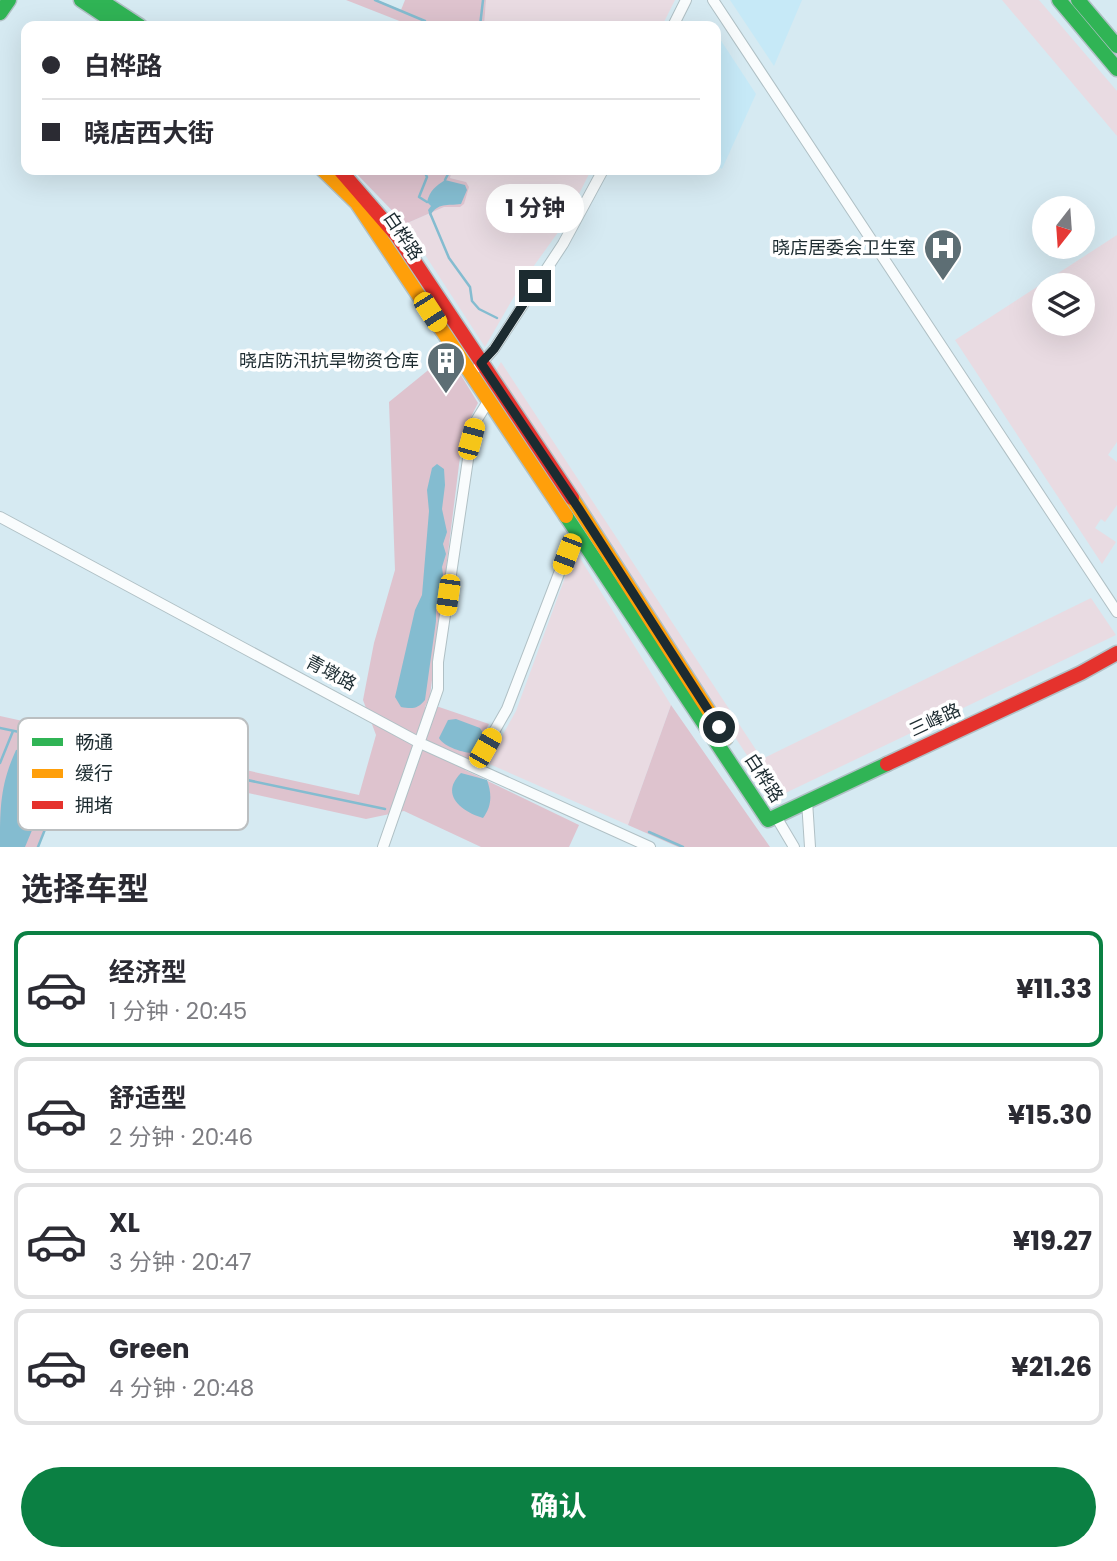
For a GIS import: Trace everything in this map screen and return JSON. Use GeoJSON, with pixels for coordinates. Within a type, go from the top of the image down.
{"type":"FeatureCollection","features":[{"type":"Feature","properties":{"kind":"street"},"geometry":{"type":"LineString","coordinates":[[0,13],[9,0]]}},
{"type":"Feature","properties":{"kind":"street"},"geometry":{"type":"LineString","coordinates":[[81,0],[112,21]]}},
{"type":"Feature","properties":{"kind":"street"},"geometry":{"type":"LineString","coordinates":[[100,0],[132,21]]}},
{"type":"Feature","properties":{"kind":"street"},"geometry":{"type":"LineString","coordinates":[[676,21],[686,0]]}},
{"type":"Feature","properties":{"kind":"street"},"geometry":{"type":"LineString","coordinates":[[713,0],[1117,612]]}},
{"type":"Feature","properties":{"kind":"street"},"geometry":{"type":"LineString","coordinates":[[1059,0],[1117,69]]}},
{"type":"Feature","properties":{"kind":"street"},"geometry":{"type":"LineString","coordinates":[[1078,0],[1117,46]]}},
{"type":"Feature","properties":{"kind":"street","name":"白桦路"},"geometry":{"type":"LineString","coordinates":[[328,175],[364,213],[579,509],[772,818]]}},
{"type":"Feature","properties":{"kind":"street","name":"白桦路"},"geometry":{"type":"LineString","coordinates":[[345,175],[398,237],[476,369],[489,400],[772,818]]}},
{"type":"Feature","properties":{"kind":"street"},"geometry":{"type":"LineString","coordinates":[[476,369],[494,349],[563,244],[600,175]]}},
{"type":"Feature","properties":{"kind":"street"},"geometry":{"type":"LineString","coordinates":[[383,847],[391,818],[439,690],[438,663],[471,439],[476,421],[489,400]]}},
{"type":"Feature","properties":{"kind":"street","name":"青墩路"},"geometry":{"type":"LineString","coordinates":[[0,517],[421,743],[650,847]]}},
{"type":"Feature","properties":{"kind":"street"},"geometry":{"type":"LineString","coordinates":[[474,767],[507,709],[576,529]]}},
{"type":"Feature","properties":{"kind":"street","name":"三峰路"},"geometry":{"type":"LineString","coordinates":[[772,818],[1117,653]]}},
{"type":"Feature","properties":{"kind":"street"},"geometry":{"type":"LineString","coordinates":[[807,801],[810,847]]}},
{"type":"Feature","properties":{"kind":"street"},"geometry":{"type":"LineString","coordinates":[[772,818],[794,847]]}},
{"type":"Feature","properties":{"kind":"shaded area"},"geometry":{"type":"Polygon","coordinates":[[[346,0],[377,0],[401,10],[405,0],[486,0],[484,21],[399,21],[346,0]]]}},
{"type":"Feature","properties":{"kind":"shaded area"},"geometry":{"type":"Polygon","coordinates":[[[486,0],[675,0],[664,21],[484,21],[486,0]]]}},
{"type":"Feature","properties":{"kind":"shaded area"},"geometry":{"type":"Polygon","coordinates":[[[730,0],[802,0],[774,66],[730,0]]]}},
{"type":"Feature","properties":{"kind":"shaded area"},"geometry":{"type":"Polygon","coordinates":[[[1002,0],[1039,0],[1117,91],[1117,136],[1002,0]]]}},
{"type":"Feature","properties":{"kind":"shaded area"},"geometry":{"type":"Polygon","coordinates":[[[721,41],[756,94],[721,168],[721,41]]]}},
{"type":"Feature","properties":{"kind":"shaded area"},"geometry":{"type":"Polygon","coordinates":[[[358,175],[451,175],[450,178],[466,182],[469,187],[464,204],[460,207],[444,207],[405,224],[358,175]]]}},
{"type":"Feature","properties":{"kind":"shaded area"},"geometry":{"type":"Polygon","coordinates":[[[451,175],[588,175],[564,224],[523,281],[485,347],[405,224],[444,207],[460,207],[466,182],[450,178],[451,175]]]}},
{"type":"Feature","properties":{"kind":"shaded area"},"geometry":{"type":"Polygon","coordinates":[[[445,180],[465,185],[467,190],[461,204],[440,207],[430,216],[428,198],[445,180]]]}},
{"type":"Feature","properties":{"kind":"shaded area"},"geometry":{"type":"Polygon","coordinates":[[[1117,235],[1117,442],[1108,455],[1117,462],[1117,505],[1105,522],[1101,519],[1095,528],[1116,542],[1102,564],[955,340],[1032,290],[1032,336],[1095,336],[1095,273],[1058,273],[1080,259],[1096,259],[1096,249],[1117,235]]]}},
{"type":"Feature","properties":{"kind":"shaded area"},"geometry":{"type":"Polygon","coordinates":[[[448,354],[478,403],[463,433],[430,696],[425,707],[439,707],[489,724],[465,770],[579,825],[569,847],[481,847],[404,811],[366,819],[248,793],[248,771],[359,795],[376,735],[363,700],[374,643],[395,570],[389,402],[448,354]]]}},
{"type":"Feature","properties":{"kind":"shaded area"},"geometry":{"type":"Polygon","coordinates":[[[501,362],[762,759],[1091,598],[1116,635],[775,798],[495,372],[501,362]]]}},
{"type":"Feature","properties":{"kind":"shaded area"},"geometry":{"type":"Polygon","coordinates":[[[437,464],[444,469],[445,485],[442,509],[447,532],[443,544],[446,554],[442,567],[444,582],[436,609],[425,700],[417,707],[405,708],[401,707],[395,697],[415,610],[422,595],[429,511],[427,490],[432,468],[437,464]]]}},
{"type":"Feature","properties":{"kind":"shaded area"},"geometry":{"type":"Polygon","coordinates":[[[575,550],[671,705],[628,825],[487,763],[516,711],[575,550]]]}},
{"type":"Feature","properties":{"kind":"shaded area"},"geometry":{"type":"Polygon","coordinates":[[[671,705],[770,847],[678,847],[628,825],[671,705]]]}},
{"type":"Feature","properties":{"kind":"shaded area"},"geometry":{"type":"Polygon","coordinates":[[[0,716],[18,720],[18,830],[45,830],[38,847],[0,847],[0,716]]]}},
{"type":"Feature","properties":{"kind":"shaded area"},"geometry":{"type":"Polygon","coordinates":[[[456,719],[480,728],[484,735],[473,753],[454,749],[439,738],[448,720],[456,719]]]}},
{"type":"Feature","properties":{"kind":"shaded area"},"geometry":{"type":"Polygon","coordinates":[[[16,750],[18,830],[32,830],[25,847],[0,847],[4,786],[16,750]]]}},
{"type":"Feature","properties":{"kind":"shaded area"},"geometry":{"type":"Polygon","coordinates":[[[461,773],[487,780],[490,800],[483,818],[468,812],[456,802],[452,788],[461,773]]]}},
{"type":"Feature","properties":{"kind":"waterway"},"geometry":{"type":"LineString","coordinates":[[375,0],[425,21]]}},
{"type":"Feature","properties":{"kind":"waterway"},"geometry":{"type":"LineString","coordinates":[[481,21],[483,0]]}},
{"type":"Feature","properties":{"kind":"waterway"},"geometry":{"type":"LineString","coordinates":[[426,175],[419,197],[427,202]]}},
{"type":"Feature","properties":{"kind":"waterway"},"geometry":{"type":"LineString","coordinates":[[445,180],[448,175]]}},
{"type":"Feature","properties":{"kind":"waterway"},"geometry":{"type":"LineString","coordinates":[[430,213],[449,258],[470,287],[472,301],[479,309],[497,318]]}},
{"type":"Feature","properties":{"kind":"waterway"},"geometry":{"type":"LineString","coordinates":[[0,728],[18,732]]}},
{"type":"Feature","properties":{"kind":"waterway"},"geometry":{"type":"LineString","coordinates":[[0,763],[13,731]]}},
{"type":"Feature","properties":{"kind":"waterway"},"geometry":{"type":"LineString","coordinates":[[248,780],[385,809]]}},
{"type":"Feature","properties":{"kind":"waterway"},"geometry":{"type":"LineString","coordinates":[[38,847],[45,830]]}},
{"type":"Feature","properties":{"kind":"waterway"},"geometry":{"type":"LineString","coordinates":[[649,832],[683,847]]}},
{"type":"Feature","properties":{"kind":"traffic: fast"},"geometry":{"type":"LineString","coordinates":[[0,13],[9,0]]}},
{"type":"Feature","properties":{"kind":"traffic: fast"},"geometry":{"type":"LineString","coordinates":[[81,0],[112,21]]}},
{"type":"Feature","properties":{"kind":"traffic: fast"},"geometry":{"type":"LineString","coordinates":[[100,0],[132,21]]}},
{"type":"Feature","properties":{"kind":"traffic: fast"},"geometry":{"type":"LineString","coordinates":[[1059,0],[1117,69]]}},
{"type":"Feature","properties":{"kind":"traffic: fast"},"geometry":{"type":"LineString","coordinates":[[1078,0],[1117,46]]}},
{"type":"Feature","properties":{"kind":"traffic: fast"},"geometry":{"type":"LineString","coordinates":[[566,516],[768,820],[887,764]]}},
{"type":"Feature","properties":{"kind":"traffic: slow"},"geometry":{"type":"LineString","coordinates":[[328,175],[357,203],[566,516]]}},
{"type":"Feature","properties":{"kind":"traffic: slow"},"geometry":{"type":"LineString","coordinates":[[572,498],[726,738]]}},
{"type":"Feature","properties":{"kind":"traffic: jam"},"geometry":{"type":"LineString","coordinates":[[344,175],[398,237],[572,498]]}},
{"type":"Feature","properties":{"kind":"traffic: jam"},"geometry":{"type":"LineString","coordinates":[[887,764],[1081,673],[1117,653]]}},
{"type":"Feature","properties":{"kind":"place","name":"晓店居委会卫生室"},"geometry":{"type":"Point","coordinates":[943,282]}},
{"type":"Feature","properties":{"kind":"place","name":"晓店防汛抗旱物资仓库"},"geometry":{"type":"Point","coordinates":[446,395]}},
{"type":"Feature","properties":{"kind":"route"},"geometry":{"type":"LineString","coordinates":[[535,286],[494,349],[481,363],[579,509],[719,727]]}}]}
